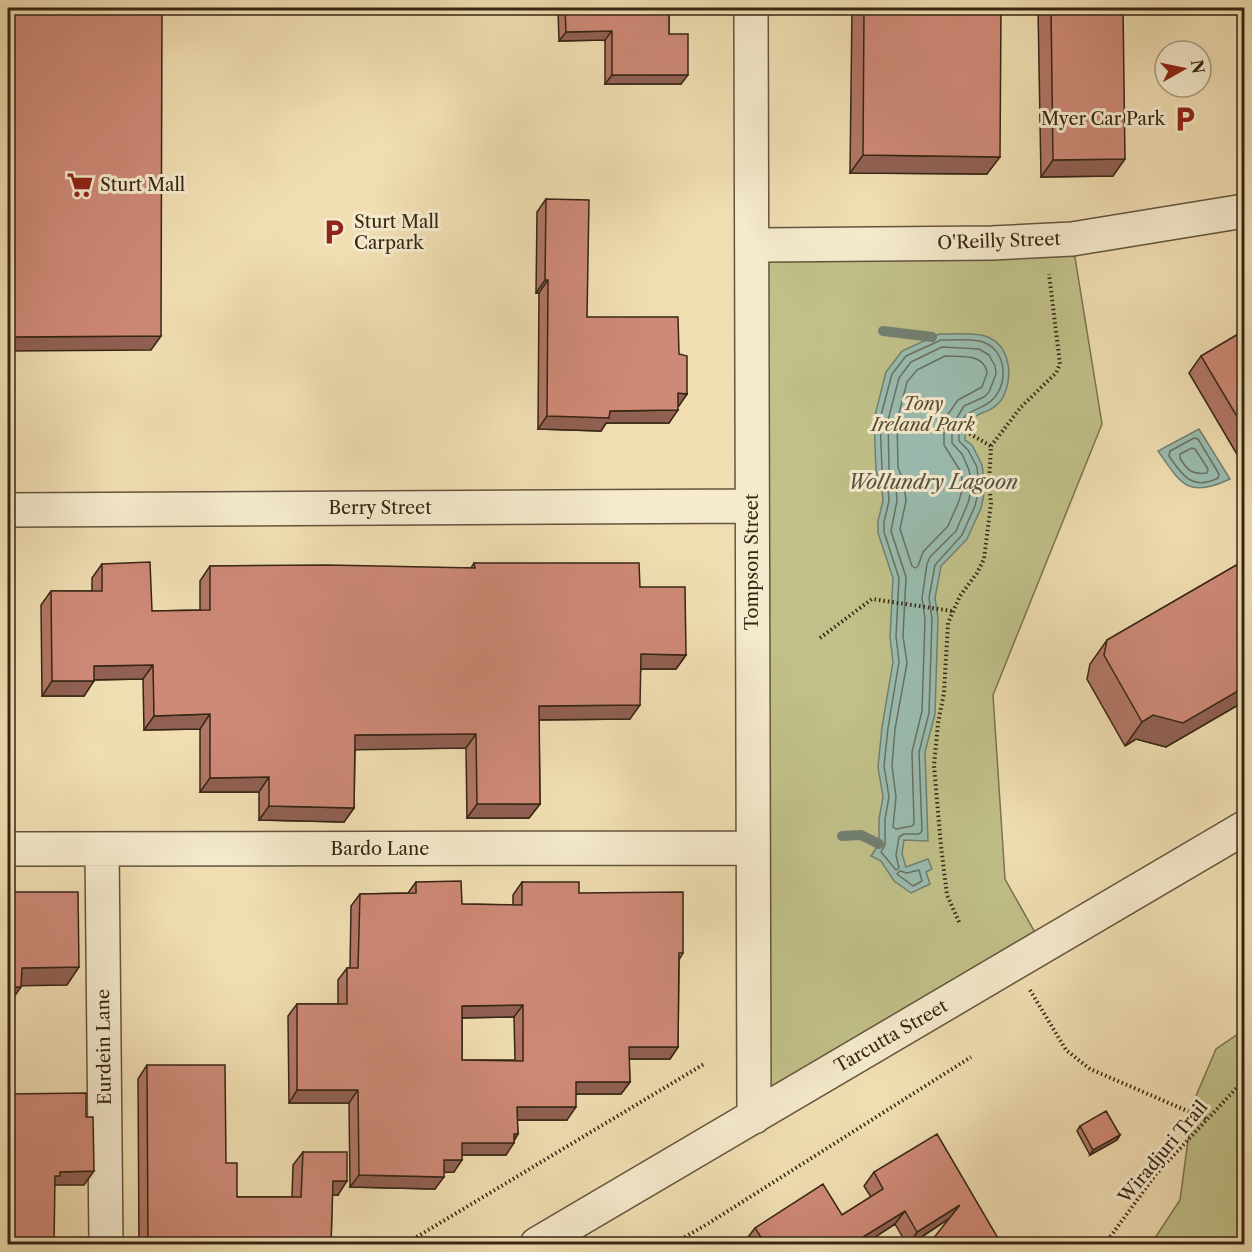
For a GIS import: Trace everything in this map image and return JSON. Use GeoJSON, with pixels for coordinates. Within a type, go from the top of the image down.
{"type":"FeatureCollection","features":[{"type":"Feature","properties":{"kind":"street","name":"Tompson Street"},"geometry":{"type":"LineString","coordinates":[[751,8],[754,1117]]}},
{"type":"Feature","properties":{"kind":"street","name":"O'Reilly Street"},"geometry":{"type":"LineString","coordinates":[[752,244],[992,243],[1072,239],[1245,211]]}},
{"type":"Feature","properties":{"kind":"street","name":"Berry Street"},"geometry":{"type":"LineString","coordinates":[[8,510],[752,506]]}},
{"type":"Feature","properties":{"kind":"street","name":"Tarcutta Street"},"geometry":{"type":"LineString","coordinates":[[537,1245],[1245,828]]}},
{"type":"Feature","properties":{"kind":"street","name":"Bardo Lane"},"geometry":{"type":"LineString","coordinates":[[8,849],[753,848]]}},
{"type":"Feature","properties":{"kind":"street","name":"Eurdein Lane"},"geometry":{"type":"LineString","coordinates":[[102,849],[106,1245]]}},
{"type":"Feature","properties":{"kind":"path"},"geometry":{"type":"LineString","coordinates":[[959,922],[947,895],[934,766],[938,723],[944,693],[948,623],[960,596],[984,560],[991,503],[989,483],[991,446],[1021,407],[1056,373],[1060,364],[1045,240]]}},
{"type":"Feature","properties":{"kind":"path"},"geometry":{"type":"LineString","coordinates":[[939,428],[965,431],[991,446]]}},
{"type":"Feature","properties":{"kind":"path"},"geometry":{"type":"LineString","coordinates":[[820,638],[872,599],[952,612]]}},
{"type":"Feature","properties":{"kind":"path"},"geometry":{"type":"LineString","coordinates":[[1044,1014],[1066,1050],[1090,1069],[1206,1119]]}},
{"type":"Feature","properties":{"kind":"path"},"geometry":{"type":"LineString","coordinates":[[673,1245],[971,1057]]}},
{"type":"Feature","properties":{"kind":"path"},"geometry":{"type":"LineString","coordinates":[[405,1245],[704,1064]]}},
{"type":"Feature","properties":{"kind":"path","name":"Wiradjuri Trail"},"geometry":{"type":"LineString","coordinates":[[1105,1245],[1156,1174],[1245,1080]]}},
{"type":"Feature","properties":{"kind":"green space","name":"Tony Ireland Park"},"geometry":{"type":"Polygon","coordinates":[[[1072,239],[1102,424],[993,695],[1005,879],[1042,945],[753,1113],[752,245],[1072,239]]]}},
{"type":"Feature","properties":{"kind":"green space"},"geometry":{"type":"Polygon","coordinates":[[[1244,1030],[1244,1244],[1151,1244],[1180,1200],[1193,1103],[1216,1049],[1244,1030]]]}},
{"type":"Feature","properties":{"kind":"water","name":"Wollundry Lagoon"},"geometry":{"type":"Polygon","coordinates":[[[939,334],[976,334],[991,339],[1004,352],[1009,370],[1002,399],[991,409],[973,418],[966,430],[965,440],[972,445],[982,465],[985,489],[981,508],[967,539],[941,566],[935,598],[938,618],[935,714],[925,752],[928,841],[904,840],[902,854],[906,867],[928,859],[932,869],[926,872],[930,884],[911,893],[894,881],[881,861],[871,856],[879,844],[879,819],[883,797],[878,767],[893,662],[890,637],[893,578],[878,533],[878,521],[883,501],[876,471],[874,419],[886,372],[902,351],[939,334]]]}},
{"type":"Feature","properties":{"kind":"water"},"geometry":{"type":"Polygon","coordinates":[[[1199,429],[1230,479],[1204,488],[1195,488],[1180,480],[1158,451],[1199,429]]]}},
{"type":"Feature","properties":{"kind":"building","name":"Sturt Mall"},"geometry":{"type":"Polygon","coordinates":[[[8,8],[162,8],[161,336],[8,337],[8,8]]]}},
{"type":"Feature","properties":{"kind":"building"},"geometry":{"type":"Polygon","coordinates":[[[565,8],[669,8],[669,34],[688,34],[688,75],[612,75],[612,31],[566,32],[565,8]]]}},
{"type":"Feature","properties":{"kind":"building"},"geometry":{"type":"Polygon","coordinates":[[[864,8],[1001,8],[1000,157],[863,155],[864,8]]]}},
{"type":"Feature","properties":{"kind":"building"},"geometry":{"type":"Polygon","coordinates":[[[1051,8],[1123,8],[1125,159],[1053,160],[1051,8]]]}},
{"type":"Feature","properties":{"kind":"building"},"geometry":{"type":"Polygon","coordinates":[[[546,199],[589,200],[587,317],[678,317],[679,354],[687,356],[687,394],[678,393],[678,410],[610,411],[609,418],[547,416],[546,199]]]}},
{"type":"Feature","properties":{"kind":"building"},"geometry":{"type":"Polygon","coordinates":[[[1245,330],[1245,430],[1201,356],[1245,330]]]}},
{"type":"Feature","properties":{"kind":"building"},"geometry":{"type":"Polygon","coordinates":[[[1245,560],[1245,687],[1183,723],[1153,715],[1142,722],[1104,655],[1107,640],[1245,560]]]}},
{"type":"Feature","properties":{"kind":"building"},"geometry":{"type":"Polygon","coordinates":[[[150,562],[152,611],[210,610],[210,566],[327,565],[475,568],[474,563],[639,563],[640,587],[685,587],[686,655],[641,654],[640,705],[539,706],[540,804],[477,804],[476,734],[355,735],[354,808],[269,806],[269,777],[210,778],[210,714],[154,716],[153,665],[94,666],[94,681],[52,681],[51,591],[102,591],[102,564],[150,562]]]}},
{"type":"Feature","properties":{"kind":"building"},"geometry":{"type":"Polygon","coordinates":[[[461,881],[462,904],[522,905],[522,882],[579,882],[579,893],[683,892],[683,953],[679,953],[678,1047],[629,1047],[630,1082],[576,1082],[576,1107],[517,1107],[518,1134],[514,1134],[514,1143],[462,1143],[462,1160],[444,1160],[444,1177],[359,1175],[358,1090],[297,1090],[297,1004],[347,1004],[347,968],[358,968],[360,894],[416,893],[416,882],[461,881]],[[523,1005],[462,1006],[462,1060],[523,1061],[523,1005]]]}},
{"type":"Feature","properties":{"kind":"building"},"geometry":{"type":"Polygon","coordinates":[[[8,892],[78,892],[79,967],[22,968],[21,987],[8,987],[8,892]]]}},
{"type":"Feature","properties":{"kind":"building"},"geometry":{"type":"Polygon","coordinates":[[[147,1065],[225,1065],[226,1163],[237,1163],[237,1197],[301,1197],[303,1152],[347,1152],[347,1181],[333,1181],[331,1245],[148,1245],[147,1065]]]}},
{"type":"Feature","properties":{"kind":"building"},"geometry":{"type":"Polygon","coordinates":[[[86,1093],[86,1117],[93,1117],[94,1171],[60,1172],[60,1176],[55,1176],[54,1245],[8,1245],[8,1094],[86,1093]]]}},
{"type":"Feature","properties":{"kind":"building"},"geometry":{"type":"Polygon","coordinates":[[[1106,1111],[1120,1135],[1093,1150],[1080,1126],[1106,1111]]]}},
{"type":"Feature","properties":{"kind":"building"},"geometry":{"type":"Polygon","coordinates":[[[937,1134],[1002,1245],[928,1245],[960,1205],[917,1232],[905,1211],[858,1240],[861,1245],[766,1245],[755,1228],[823,1184],[842,1215],[883,1189],[874,1172],[937,1134]]]}},
{"type":"Feature","properties":{"kind":"waterway"},"geometry":{"type":"LineString","coordinates":[[883,331],[932,337]]}},
{"type":"Feature","properties":{"kind":"waterway"},"geometry":{"type":"LineString","coordinates":[[842,836],[861,835],[879,844]]}},
{"type":"Feature","properties":{"kind":"place","name":"Myer Car Park"},"geometry":{"type":"Point","coordinates":[1185,119]}},
{"type":"Feature","properties":{"kind":"place","name":"Sturt Mall"},"geometry":{"type":"Point","coordinates":[80,185]}},
{"type":"Feature","properties":{"kind":"place","name":"Sturt Mall Carpark"},"geometry":{"type":"Point","coordinates":[334,232]}}]}
